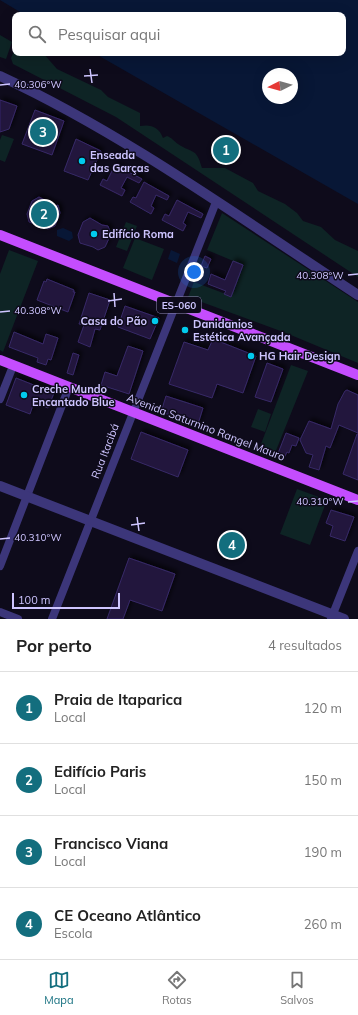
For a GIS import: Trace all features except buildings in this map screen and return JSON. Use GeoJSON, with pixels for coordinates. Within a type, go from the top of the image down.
{"type":"FeatureCollection","features":[{"type":"Feature","properties":{"kind":"main road","name":"ES-060"},"geometry":{"type":"LineString","coordinates":[[0,235],[358,375]]}},
{"type":"Feature","properties":{"kind":"main road","name":"Avenida Saturnino Rangel Mauro"},"geometry":{"type":"LineString","coordinates":[[0,360],[358,500]]}},
{"type":"Feature","properties":{"kind":"street"},"geometry":{"type":"LineString","coordinates":[[0,76],[69,112],[141,153],[358,295]]}},
{"type":"Feature","properties":{"kind":"street","name":"Rua Itacibá"},"geometry":{"type":"LineString","coordinates":[[52,619],[216,202]]}},
{"type":"Feature","properties":{"kind":"street"},"geometry":{"type":"LineString","coordinates":[[0,399],[13,366]]}},
{"type":"Feature","properties":{"kind":"street"},"geometry":{"type":"LineString","coordinates":[[0,566],[69,387]]}},
{"type":"Feature","properties":{"kind":"street"},"geometry":{"type":"LineString","coordinates":[[0,486],[332,617],[344,619]]}},
{"type":"Feature","properties":{"kind":"street"},"geometry":{"type":"LineString","coordinates":[[332,617],[358,551]]}},
{"type":"Feature","properties":{"kind":"street"},"geometry":{"type":"LineString","coordinates":[[0,612],[18,619]]}},
{"type":"Feature","properties":{"kind":"green space"},"geometry":{"type":"Polygon","coordinates":[[[0,35],[12,42],[6,59],[0,57],[0,35]]]}},
{"type":"Feature","properties":{"kind":"green space"},"geometry":{"type":"Polygon","coordinates":[[[12,56],[46,56],[57,69],[101,90],[108,97],[140,113],[140,126],[148,125],[154,127],[159,131],[163,138],[167,136],[196,154],[202,168],[225,168],[253,183],[258,191],[285,204],[297,213],[303,221],[321,227],[335,240],[358,251],[358,277],[116,117],[13,64],[11,58],[12,56]]]}},
{"type":"Feature","properties":{"kind":"green space"},"geometry":{"type":"Polygon","coordinates":[[[2,135],[14,139],[5,162],[0,160],[0,140],[2,135]]]}},
{"type":"Feature","properties":{"kind":"green space"},"geometry":{"type":"Polygon","coordinates":[[[222,213],[358,302],[358,363],[286,333],[188,297],[194,282],[231,296],[243,265],[207,250],[222,213]]]}},
{"type":"Feature","properties":{"kind":"green space"},"geometry":{"type":"Polygon","coordinates":[[[126,222],[137,226],[127,251],[116,247],[126,222]]]}},
{"type":"Feature","properties":{"kind":"green space"},"geometry":{"type":"Polygon","coordinates":[[[135,238],[164,249],[152,280],[123,268],[135,238]]]}},
{"type":"Feature","properties":{"kind":"green space"},"geometry":{"type":"Polygon","coordinates":[[[9,250],[38,261],[3,352],[0,350],[0,274],[9,250]]]}},
{"type":"Feature","properties":{"kind":"green space"},"geometry":{"type":"Polygon","coordinates":[[[291,365],[308,371],[273,458],[258,452],[291,365]]]}},
{"type":"Feature","properties":{"kind":"green space"},"geometry":{"type":"Polygon","coordinates":[[[258,409],[271,414],[265,432],[251,427],[258,409]]]}},
{"type":"Feature","properties":{"kind":"green space"},"geometry":{"type":"Polygon","coordinates":[[[297,489],[327,500],[310,545],[280,534],[297,489]]]}},
{"type":"Feature","properties":{"kind":"water"},"geometry":{"type":"Polygon","coordinates":[[[0,0],[358,0],[358,204],[99,56],[346,56],[346,12],[20,12],[0,0]]]}},
{"type":"Feature","properties":{"kind":"water"},"geometry":{"type":"Polygon","coordinates":[[[63,228],[72,232],[73,238],[69,241],[57,236],[57,230],[63,228]]]}},
{"type":"Feature","properties":{"kind":"water"},"geometry":{"type":"Polygon","coordinates":[[[171,250],[180,254],[177,263],[168,259],[171,250]]]}},
{"type":"Feature","properties":{"kind":"place","name":"Francisco Viana"},"geometry":{"type":"Point","coordinates":[43,132]}},
{"type":"Feature","properties":{"kind":"place","name":"Praia de Itaparica"},"geometry":{"type":"Point","coordinates":[226,150]}},
{"type":"Feature","properties":{"kind":"place","name":"Enseada das Garças"},"geometry":{"type":"Point","coordinates":[82,161]}},
{"type":"Feature","properties":{"kind":"place","name":"Edifício Paris"},"geometry":{"type":"Point","coordinates":[44,214]}},
{"type":"Feature","properties":{"kind":"place","name":"Edifício Roma"},"geometry":{"type":"Point","coordinates":[94,234]}},
{"type":"Feature","properties":{"kind":"place","name":"Casa do Pão"},"geometry":{"type":"Point","coordinates":[155,321]}},
{"type":"Feature","properties":{"kind":"place","name":"Danidanios Estética Avançada"},"geometry":{"type":"Point","coordinates":[185,330]}},
{"type":"Feature","properties":{"kind":"place","name":"HG Hair Design"},"geometry":{"type":"Point","coordinates":[251,356]}},
{"type":"Feature","properties":{"kind":"place","name":"Creche Mundo Encantado Blue"},"geometry":{"type":"Point","coordinates":[24,395]}},
{"type":"Feature","properties":{"kind":"place","name":"CE Oceano Atlântico"},"geometry":{"type":"Point","coordinates":[232,545]}}]}
